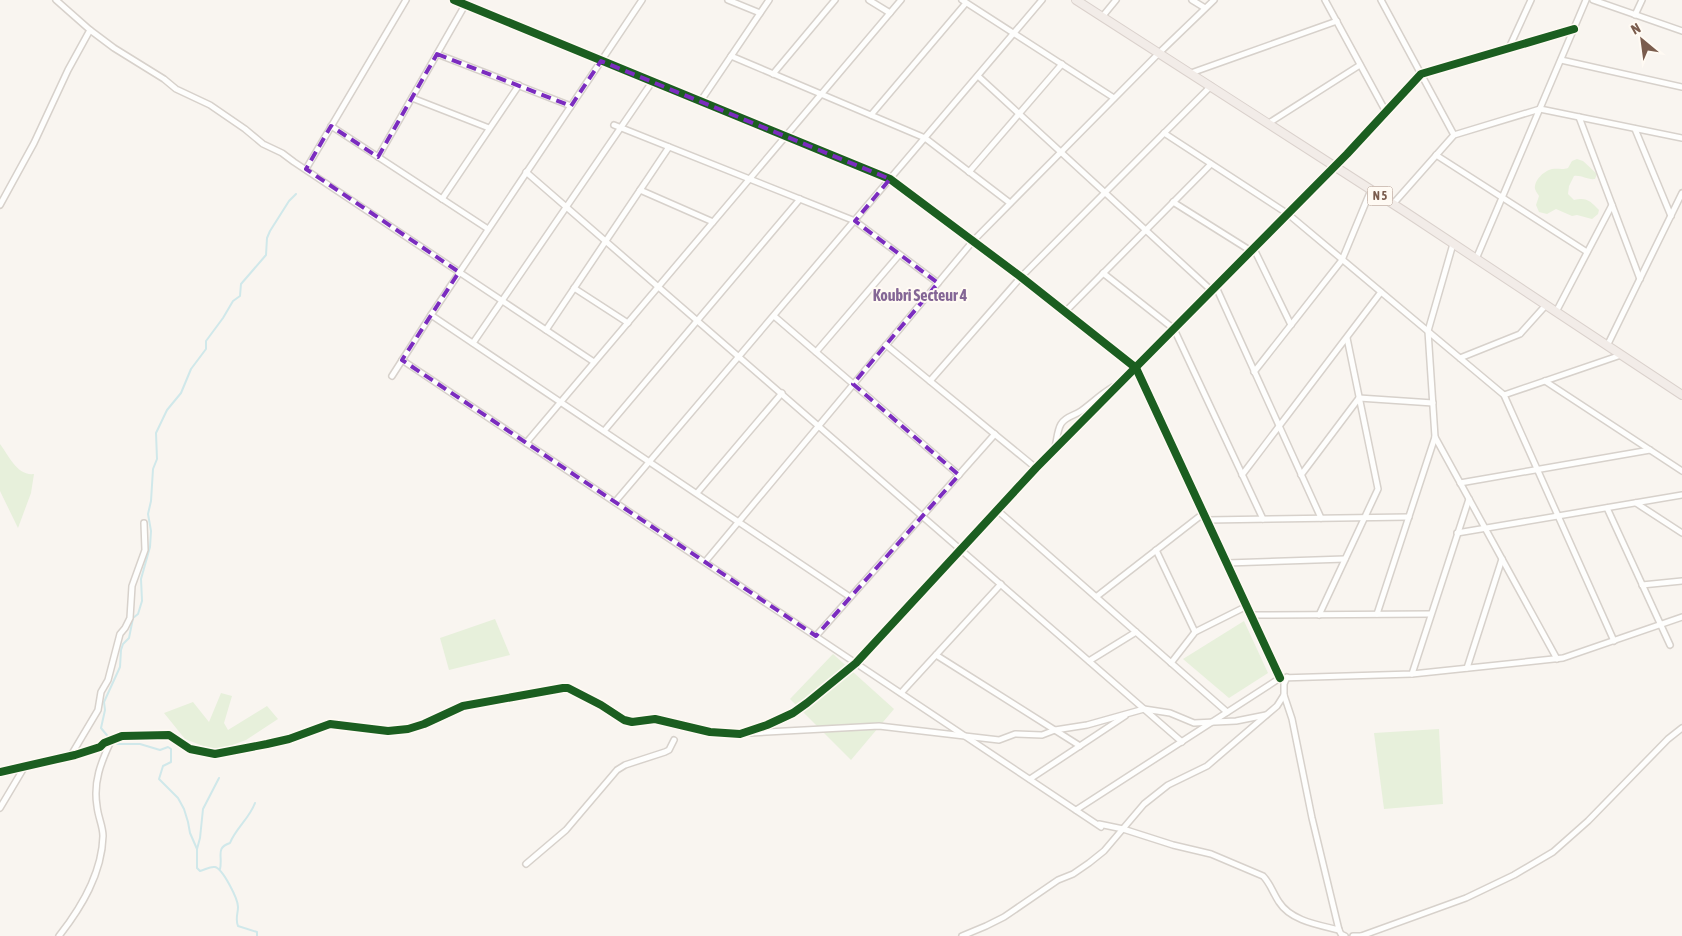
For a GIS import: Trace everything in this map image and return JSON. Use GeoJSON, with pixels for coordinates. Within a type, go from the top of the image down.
{"type":"FeatureCollection","features":[{"type":"Feature","properties":{"kind":"highway","name":"N 5"},"geometry":{"type":"LineString","coordinates":[[1076,0],[1335,166],[1682,395]]}},
{"type":"Feature","properties":{"kind":"street"},"geometry":{"type":"LineString","coordinates":[[56,0],[114,48],[164,79],[176,89],[210,105],[263,144],[282,153],[594,362]]}},
{"type":"Feature","properties":{"kind":"street"},"geometry":{"type":"LineString","coordinates":[[306,169],[406,0]]}},
{"type":"Feature","properties":{"kind":"street"},"geometry":{"type":"LineString","coordinates":[[454,0],[890,179],[1021,277],[1136,368],[1280,678]]}},
{"type":"Feature","properties":{"kind":"street"},"geometry":{"type":"LineString","coordinates":[[392,376],[431,314],[642,0]]}},
{"type":"Feature","properties":{"kind":"street"},"geometry":{"type":"LineString","coordinates":[[728,0],[760,13]]}},
{"type":"Feature","properties":{"kind":"street"},"geometry":{"type":"LineString","coordinates":[[700,102],[769,0]]}},
{"type":"Feature","properties":{"kind":"street"},"geometry":{"type":"LineString","coordinates":[[772,74],[835,0]]}},
{"type":"Feature","properties":{"kind":"street"},"geometry":{"type":"LineString","coordinates":[[869,0],[890,13]]}},
{"type":"Feature","properties":{"kind":"street"},"geometry":{"type":"LineString","coordinates":[[526,443],[901,0]]}},
{"type":"Feature","properties":{"kind":"street"},"geometry":{"type":"LineString","coordinates":[[615,502],[1042,0]]}},
{"type":"Feature","properties":{"kind":"street"},"geometry":{"type":"LineString","coordinates":[[1102,16],[1116,0]]}},
{"type":"Feature","properties":{"kind":"street"},"geometry":{"type":"LineString","coordinates":[[1192,0],[1205,8]]}},
{"type":"Feature","properties":{"kind":"street"},"geometry":{"type":"LineString","coordinates":[[705,562],[973,241],[1214,0]]}},
{"type":"Feature","properties":{"kind":"street"},"geometry":{"type":"LineString","coordinates":[[1325,0],[1386,112]]}},
{"type":"Feature","properties":{"kind":"street"},"geometry":{"type":"LineString","coordinates":[[1381,0],[1454,135]]}},
{"type":"Feature","properties":{"kind":"street"},"geometry":{"type":"LineString","coordinates":[[1510,48],[1531,0]]}},
{"type":"Feature","properties":{"kind":"street"},"geometry":{"type":"LineString","coordinates":[[1476,259],[1586,0]]}},
{"type":"Feature","properties":{"kind":"street"},"geometry":{"type":"LineString","coordinates":[[1593,0],[1682,30]]}},
{"type":"Feature","properties":{"kind":"street"},"geometry":{"type":"LineString","coordinates":[[1635,14],[1642,0]]}},
{"type":"Feature","properties":{"kind":"street"},"geometry":{"type":"LineString","coordinates":[[871,115],[964,1],[1114,98]]}},
{"type":"Feature","properties":{"kind":"street"},"geometry":{"type":"LineString","coordinates":[[378,157],[465,5]]}},
{"type":"Feature","properties":{"kind":"street"},"geometry":{"type":"LineString","coordinates":[[1191,73],[1337,22]]}},
{"type":"Feature","properties":{"kind":"street"},"geometry":{"type":"LineString","coordinates":[[740,734],[767,725],[793,713],[807,704],[856,663],[1055,448],[1253,250],[1421,74],[1574,29]]}},
{"type":"Feature","properties":{"kind":"street"},"geometry":{"type":"LineString","coordinates":[[0,205],[34,143],[68,70],[90,30]]}},
{"type":"Feature","properties":{"kind":"street"},"geometry":{"type":"LineString","coordinates":[[437,54],[571,106]]}},
{"type":"Feature","properties":{"kind":"street"},"geometry":{"type":"LineString","coordinates":[[731,56],[925,138],[1010,204]]}},
{"type":"Feature","properties":{"kind":"street"},"geometry":{"type":"LineString","coordinates":[[1561,60],[1682,87]]}},
{"type":"Feature","properties":{"kind":"street"},"geometry":{"type":"LineString","coordinates":[[969,172],[1062,64]]}},
{"type":"Feature","properties":{"kind":"street"},"geometry":{"type":"LineString","coordinates":[[1269,123],[1360,65]]}},
{"type":"Feature","properties":{"kind":"street"},"geometry":{"type":"LineString","coordinates":[[978,76],[1146,230],[1214,289],[1321,518]]}},
{"type":"Feature","properties":{"kind":"street"},"geometry":{"type":"LineString","coordinates":[[473,343],[652,82]]}},
{"type":"Feature","properties":{"kind":"street"},"geometry":{"type":"LineString","coordinates":[[442,199],[518,85]]}},
{"type":"Feature","properties":{"kind":"street"},"geometry":{"type":"LineString","coordinates":[[930,381],[1021,277],[1211,86]]}},
{"type":"Feature","properties":{"kind":"street"},"geometry":{"type":"LineString","coordinates":[[412,98],[490,128]]}},
{"type":"Feature","properties":{"kind":"street"},"geometry":{"type":"LineString","coordinates":[[1393,204],[1454,135],[1540,109],[1682,138]]}},
{"type":"Feature","properties":{"kind":"street"},"geometry":{"type":"LineString","coordinates":[[1578,117],[1640,279]]}},
{"type":"Feature","properties":{"kind":"street"},"geometry":{"type":"LineString","coordinates":[[614,125],[855,221],[938,284]]}},
{"type":"Feature","properties":{"kind":"street"},"geometry":{"type":"LineString","coordinates":[[331,126],[488,229]]}},
{"type":"Feature","properties":{"kind":"street"},"geometry":{"type":"LineString","coordinates":[[1635,129],[1671,216]]}},
{"type":"Feature","properties":{"kind":"street"},"geometry":{"type":"LineString","coordinates":[[1164,133],[1288,214],[1504,395],[1614,641]]}},
{"type":"Feature","properties":{"kind":"street"},"geometry":{"type":"LineString","coordinates":[[546,330],[669,147]]}},
{"type":"Feature","properties":{"kind":"street"},"geometry":{"type":"LineString","coordinates":[[1436,155],[1587,252]]}},
{"type":"Feature","properties":{"kind":"street"},"geometry":{"type":"LineString","coordinates":[[1065,312],[1211,164]]}},
{"type":"Feature","properties":{"kind":"street"},"geometry":{"type":"LineString","coordinates":[[526,172],[1182,742]]}},
{"type":"Feature","properties":{"kind":"street"},"geometry":{"type":"LineString","coordinates":[[640,190],[713,222]]}},
{"type":"Feature","properties":{"kind":"street"},"geometry":{"type":"LineString","coordinates":[[1254,372],[1342,260],[1371,190]]}},
{"type":"Feature","properties":{"kind":"street"},"geometry":{"type":"LineString","coordinates":[[1607,346],[1682,193]]}},
{"type":"Feature","properties":{"kind":"street"},"geometry":{"type":"LineString","coordinates":[[604,431],[800,199]]}},
{"type":"Feature","properties":{"kind":"street"},"geometry":{"type":"LineString","coordinates":[[1173,202],[1253,250],[1291,325]]}},
{"type":"Feature","properties":{"kind":"street"},"geometry":{"type":"LineString","coordinates":[[1556,312],[1612,205]]}},
{"type":"Feature","properties":{"kind":"street"},"geometry":{"type":"LineString","coordinates":[[1377,614],[1435,437],[1428,332],[1453,244]]}},
{"type":"Feature","properties":{"kind":"street"},"geometry":{"type":"LineString","coordinates":[[816,352],[899,254]]}},
{"type":"Feature","properties":{"kind":"street"},"geometry":{"type":"LineString","coordinates":[[1103,273],[1174,329],[1263,519]]}},
{"type":"Feature","properties":{"kind":"street"},"geometry":{"type":"LineString","coordinates":[[574,288],[628,323]]}},
{"type":"Feature","properties":{"kind":"street"},"geometry":{"type":"LineString","coordinates":[[1242,475],[1381,292]]}},
{"type":"Feature","properties":{"kind":"street"},"geometry":{"type":"LineString","coordinates":[[1460,358],[1520,334],[1546,305]]}},
{"type":"Feature","properties":{"kind":"street"},"geometry":{"type":"LineString","coordinates":[[431,314],[850,597]]}},
{"type":"Feature","properties":{"kind":"street"},"geometry":{"type":"LineString","coordinates":[[774,316],[959,475]]}},
{"type":"Feature","properties":{"kind":"street"},"geometry":{"type":"LineString","coordinates":[[1319,615],[1378,488],[1347,338]]}},
{"type":"Feature","properties":{"kind":"street"},"geometry":{"type":"LineString","coordinates":[[886,345],[1036,468]]}},
{"type":"Feature","properties":{"kind":"street"},"geometry":{"type":"LineString","coordinates":[[1504,395],[1621,355]]}},
{"type":"Feature","properties":{"kind":"street"},"geometry":{"type":"LineString","coordinates":[[402,360],[1101,827]]}},
{"type":"Feature","properties":{"kind":"street"},"geometry":{"type":"LineString","coordinates":[[1545,381],[1682,471]]}},
{"type":"Feature","properties":{"kind":"street"},"geometry":{"type":"LineString","coordinates":[[1055,448],[1059,428],[1063,422],[1071,415],[1080,412],[1099,395],[1120,383]]}},
{"type":"Feature","properties":{"kind":"street"},"geometry":{"type":"LineString","coordinates":[[697,493],[782,393]]}},
{"type":"Feature","properties":{"kind":"street"},"geometry":{"type":"LineString","coordinates":[[1359,398],[1433,403]]}},
{"type":"Feature","properties":{"kind":"street"},"geometry":{"type":"LineString","coordinates":[[1301,475],[1359,398]]}},
{"type":"Feature","properties":{"kind":"street"},"geometry":{"type":"LineString","coordinates":[[816,636],[995,434]]}},
{"type":"Feature","properties":{"kind":"street"},"geometry":{"type":"LineString","coordinates":[[1435,437],[1557,659]]}},
{"type":"Feature","properties":{"kind":"street"},"geometry":{"type":"LineString","coordinates":[[1460,483],[1650,450]]}},
{"type":"Feature","properties":{"kind":"street"},"geometry":{"type":"LineString","coordinates":[[1457,533],[1682,495]]}},
{"type":"Feature","properties":{"kind":"street"},"geometry":{"type":"LineString","coordinates":[[1412,674],[1468,498]]}},
{"type":"Feature","properties":{"kind":"street"},"geometry":{"type":"LineString","coordinates":[[1636,503],[1682,532]]}},
{"type":"Feature","properties":{"kind":"street"},"geometry":{"type":"LineString","coordinates":[[1607,508],[1670,645]]}},
{"type":"Feature","properties":{"kind":"street"},"geometry":{"type":"LineString","coordinates":[[997,510],[1227,712]]}},
{"type":"Feature","properties":{"kind":"street"},"geometry":{"type":"LineString","coordinates":[[1096,597],[1204,513]]}},
{"type":"Feature","properties":{"kind":"street"},"geometry":{"type":"LineString","coordinates":[[1206,520],[1409,517]]}},
{"type":"Feature","properties":{"kind":"street"},"geometry":{"type":"LineString","coordinates":[[70,756],[98,710],[101,692],[108,680],[120,634],[130,618],[132,586],[145,550],[144,523]]}},
{"type":"Feature","properties":{"kind":"street"},"geometry":{"type":"LineString","coordinates":[[1156,550],[1195,632]]}},
{"type":"Feature","properties":{"kind":"street"},"geometry":{"type":"LineString","coordinates":[[1227,563],[1345,559]]}},
{"type":"Feature","properties":{"kind":"street"},"geometry":{"type":"LineString","coordinates":[[1467,668],[1502,559]]}},
{"type":"Feature","properties":{"kind":"street"},"geometry":{"type":"LineString","coordinates":[[1642,585],[1682,581]]}},
{"type":"Feature","properties":{"kind":"street"},"geometry":{"type":"LineString","coordinates":[[901,693],[1001,584]]}},
{"type":"Feature","properties":{"kind":"street"},"geometry":{"type":"LineString","coordinates":[[1171,663],[1195,632],[1247,606]]}},
{"type":"Feature","properties":{"kind":"street"},"geometry":{"type":"LineString","coordinates":[[1251,615],[1431,614]]}},
{"type":"Feature","properties":{"kind":"street"},"geometry":{"type":"LineString","coordinates":[[1076,810],[1280,678],[1412,674],[1557,659],[1682,617]]}},
{"type":"Feature","properties":{"kind":"street"},"geometry":{"type":"LineString","coordinates":[[1088,661],[1136,632]]}},
{"type":"Feature","properties":{"kind":"street"},"geometry":{"type":"LineString","coordinates":[[936,655],[1080,746]]}},
{"type":"Feature","properties":{"kind":"street"},"geometry":{"type":"LineString","coordinates":[[1287,677],[1284,684],[1284,695],[1292,719],[1312,818],[1339,930],[1345,936]]}},
{"type":"Feature","properties":{"kind":"street"},"geometry":{"type":"LineString","coordinates":[[0,772],[70,756],[100,747],[122,736],[168,735],[190,749],[215,754],[274,742],[330,724],[388,732],[424,724],[463,706],[563,688],[568,688],[601,705],[624,720],[632,722],[655,719],[710,732],[740,734],[880,726],[999,740],[1015,734],[1042,735],[1055,730],[1087,726],[1142,708],[1170,713],[1194,723],[1210,724],[1266,715]]}},
{"type":"Feature","properties":{"kind":"street"},"geometry":{"type":"LineString","coordinates":[[962,936],[1004,917],[1058,880],[1073,874],[1089,863],[1104,851],[1144,804],[1168,785],[1207,766],[1277,706],[1284,695]]}},
{"type":"Feature","properties":{"kind":"street"},"geometry":{"type":"LineString","coordinates":[[1030,779],[1130,713]]}},
{"type":"Feature","properties":{"kind":"street"},"geometry":{"type":"LineString","coordinates":[[1353,936],[1361,936],[1466,898],[1514,875],[1553,852],[1588,821],[1648,762],[1668,739],[1682,728]]}},
{"type":"Feature","properties":{"kind":"street"},"geometry":{"type":"LineString","coordinates":[[526,864],[566,830],[617,770],[625,765],[669,750],[674,740]]}},
{"type":"Feature","properties":{"kind":"street"},"geometry":{"type":"LineString","coordinates":[[59,936],[78,912],[90,888],[101,854],[103,836],[97,807],[96,778],[111,741]]}},
{"type":"Feature","properties":{"kind":"street"},"geometry":{"type":"LineString","coordinates":[[0,808],[25,766]]}},
{"type":"Feature","properties":{"kind":"street"},"geometry":{"type":"LineString","coordinates":[[1096,823],[1211,854],[1263,876],[1280,904],[1296,917],[1339,930]]}},
{"type":"Feature","properties":{"kind":"highlighted area"},"geometry":{"type":"Polygon","coordinates":[[[437,54],[571,106],[601,61],[890,179],[855,221],[938,283],[853,384],[959,475],[816,636],[402,360],[459,272],[306,169],[331,126],[378,157],[437,54]]]}},
{"type":"Feature","properties":{"kind":"green space"},"geometry":{"type":"Polygon","coordinates":[[[1577,159],[1583,161],[1597,174],[1595,179],[1574,176],[1569,186],[1568,194],[1574,200],[1585,199],[1591,202],[1599,210],[1598,214],[1592,219],[1577,215],[1572,216],[1556,209],[1547,214],[1539,212],[1536,205],[1539,196],[1535,189],[1538,179],[1549,170],[1568,168],[1572,161],[1577,159]]]}},
{"type":"Feature","properties":{"kind":"green space"},"geometry":{"type":"Polygon","coordinates":[[[0,444],[18,469],[28,474],[34,474],[31,493],[18,528],[0,491],[0,444]]]}},
{"type":"Feature","properties":{"kind":"green space"},"geometry":{"type":"Polygon","coordinates":[[[495,619],[510,655],[449,670],[440,638],[495,619]]]}},
{"type":"Feature","properties":{"kind":"green space"},"geometry":{"type":"Polygon","coordinates":[[[1244,621],[1268,673],[1229,698],[1183,659],[1244,621]]]}},
{"type":"Feature","properties":{"kind":"green space"},"geometry":{"type":"Polygon","coordinates":[[[833,654],[894,709],[851,760],[790,699],[833,654]]]}},
{"type":"Feature","properties":{"kind":"green space"},"geometry":{"type":"Polygon","coordinates":[[[221,693],[232,696],[224,723],[228,730],[267,706],[278,719],[246,740],[216,751],[185,739],[164,713],[193,702],[209,722],[221,693]]]}},
{"type":"Feature","properties":{"kind":"green space"},"geometry":{"type":"Polygon","coordinates":[[[1439,729],[1443,804],[1384,809],[1374,733],[1439,729]]]}},
{"type":"Feature","properties":{"kind":"waterway"},"geometry":{"type":"LineString","coordinates":[[110,739],[101,728],[105,710],[104,702],[120,667],[121,650],[123,644],[129,638],[133,618],[138,614],[142,601],[141,579],[150,547],[151,531],[148,514],[151,501],[153,469],[157,459],[156,433],[167,410],[181,393],[191,369],[206,349],[206,341],[233,301],[240,296],[241,284],[266,255],[267,238],[270,231],[289,201],[296,194]]}},
{"type":"Feature","properties":{"kind":"waterway"},"geometry":{"type":"LineString","coordinates":[[113,742],[118,744],[140,744],[160,750],[168,747],[171,749],[171,762],[163,766],[159,779],[178,798],[184,809],[190,833],[197,849],[197,868],[200,871],[215,867],[222,873],[236,898],[238,926],[257,932],[257,936]]}},
{"type":"Feature","properties":{"kind":"waterway"},"geometry":{"type":"LineString","coordinates":[[197,849],[203,809],[219,778]]}},
{"type":"Feature","properties":{"kind":"waterway"},"geometry":{"type":"LineString","coordinates":[[220,869],[221,850],[230,843],[255,803]]}},
{"type":"Feature","properties":{"kind":"cycle path"},"geometry":{"type":"LineString","coordinates":[[454,0],[890,179],[1021,277],[1136,368],[1280,678]]}},
{"type":"Feature","properties":{"kind":"cycle path"},"geometry":{"type":"LineString","coordinates":[[0,772],[75,755],[100,747],[104,743],[122,736],[169,735],[190,749],[215,754],[289,739],[330,724],[388,731],[408,729],[424,724],[463,706],[563,688],[568,688],[601,705],[624,720],[632,722],[655,719],[710,732],[740,734],[767,725],[793,713],[856,663],[1036,468],[1347,154],[1421,74],[1574,29]]}},
{"type":"Feature","properties":{"kind":"district","name":"Koubri Secteur 4"},"geometry":{"type":"Point","coordinates":[920,295]}}]}
